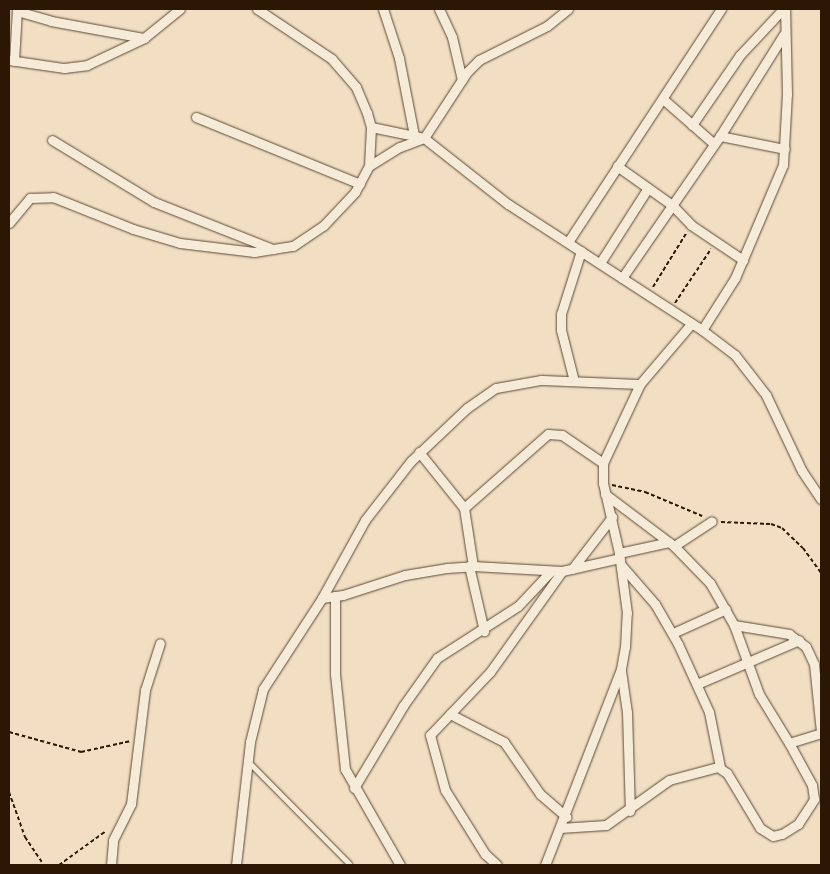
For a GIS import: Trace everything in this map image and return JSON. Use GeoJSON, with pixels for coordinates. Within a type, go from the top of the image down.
{"type":"FeatureCollection","features":[{"type":"Feature","properties":{"kind":"street"},"geometry":{"type":"LineString","coordinates":[[144,38],[15,13],[12,60],[76,67],[110,56],[144,38],[180,9]]}},
{"type":"Feature","properties":{"kind":"street"},"geometry":{"type":"LineString","coordinates":[[9,223],[30,198],[53,197],[133,229],[180,243],[233,251],[276,250],[292,246],[314,234],[336,214],[360,184],[369,166],[371,127],[362,99],[341,68],[316,46],[257,9]]}},
{"type":"Feature","properties":{"kind":"street"},"geometry":{"type":"LineString","coordinates":[[383,9],[400,58],[414,135]]}},
{"type":"Feature","properties":{"kind":"street"},"geometry":{"type":"LineString","coordinates":[[439,9],[452,37],[462,80]]}},
{"type":"Feature","properties":{"kind":"street"},"geometry":{"type":"LineString","coordinates":[[369,166],[400,146],[424,138],[462,80],[488,54],[547,26],[568,9]]}},
{"type":"Feature","properties":{"kind":"street"},"geometry":{"type":"LineString","coordinates":[[568,242],[722,9]]}},
{"type":"Feature","properties":{"kind":"street"},"geometry":{"type":"LineString","coordinates":[[692,125],[740,55],[784,9]]}},
{"type":"Feature","properties":{"kind":"street"},"geometry":{"type":"LineString","coordinates":[[702,330],[743,260],[774,189],[786,149],[784,9]]}},
{"type":"Feature","properties":{"kind":"street"},"geometry":{"type":"LineString","coordinates":[[622,278],[717,140],[785,33]]}},
{"type":"Feature","properties":{"kind":"street"},"geometry":{"type":"LineString","coordinates":[[662,99],[692,125],[717,140],[786,149]]}},
{"type":"Feature","properties":{"kind":"street"},"geometry":{"type":"LineString","coordinates":[[196,117],[360,184]]}},
{"type":"Feature","properties":{"kind":"street"},"geometry":{"type":"LineString","coordinates":[[371,127],[424,138],[508,204],[702,330],[735,356],[759,384],[802,471],[821,499]]}},
{"type":"Feature","properties":{"kind":"street"},"geometry":{"type":"LineString","coordinates":[[52,140],[154,202],[276,250]]}},
{"type":"Feature","properties":{"kind":"street"},"geometry":{"type":"LineString","coordinates":[[618,166],[672,204],[691,226],[743,260]]}},
{"type":"Feature","properties":{"kind":"street"},"geometry":{"type":"LineString","coordinates":[[600,263],[648,188]]}},
{"type":"Feature","properties":{"kind":"street"},"geometry":{"type":"LineString","coordinates":[[574,381],[561,330],[561,314],[581,251]]}},
{"type":"Feature","properties":{"kind":"street"},"geometry":{"type":"LineString","coordinates":[[545,865],[566,816],[621,669],[627,626],[620,559],[612,517],[605,494],[603,463],[640,384],[692,324]]}},
{"type":"Feature","properties":{"kind":"street"},"geometry":{"type":"LineString","coordinates":[[236,865],[247,760],[263,689],[322,598],[365,520],[420,452],[476,400],[496,388],[526,381],[640,384]]}},
{"type":"Feature","properties":{"kind":"street"},"geometry":{"type":"LineString","coordinates":[[464,508],[548,434],[566,437],[603,463]]}},
{"type":"Feature","properties":{"kind":"street"},"geometry":{"type":"LineString","coordinates":[[420,452],[464,508],[471,566],[484,631]]}},
{"type":"Feature","properties":{"kind":"street"},"geometry":{"type":"LineString","coordinates":[[605,494],[671,544],[710,583],[726,609],[760,694],[812,785],[814,798],[798,824],[782,834],[773,836],[760,828],[733,781],[720,767],[709,712],[673,633],[655,604],[620,559]]}},
{"type":"Feature","properties":{"kind":"street"},"geometry":{"type":"LineString","coordinates":[[498,865],[485,854],[456,812],[438,772],[430,735],[490,672],[567,570],[612,517]]}},
{"type":"Feature","properties":{"kind":"street"},"geometry":{"type":"LineString","coordinates":[[322,598],[335,596],[404,575],[471,566],[552,571],[567,570],[620,559],[671,544],[712,521]]}},
{"type":"Feature","properties":{"kind":"street"},"geometry":{"type":"LineString","coordinates":[[354,788],[428,669],[447,650],[484,631],[518,606],[552,571]]}},
{"type":"Feature","properties":{"kind":"street"},"geometry":{"type":"LineString","coordinates":[[335,596],[334,654],[341,755],[354,788],[400,865]]}},
{"type":"Feature","properties":{"kind":"street"},"geometry":{"type":"LineString","coordinates":[[673,633],[726,609]]}},
{"type":"Feature","properties":{"kind":"street"},"geometry":{"type":"LineString","coordinates":[[734,625],[783,632],[799,640],[810,652],[814,664],[821,732],[789,743]]}},
{"type":"Feature","properties":{"kind":"street"},"geometry":{"type":"LineString","coordinates":[[697,684],[799,640]]}},
{"type":"Feature","properties":{"kind":"street"},"geometry":{"type":"LineString","coordinates":[[111,865],[113,840],[131,804],[145,690],[160,643]]}},
{"type":"Feature","properties":{"kind":"street"},"geometry":{"type":"LineString","coordinates":[[621,669],[627,712],[630,810]]}},
{"type":"Feature","properties":{"kind":"street"},"geometry":{"type":"LineString","coordinates":[[450,714],[504,742],[540,794],[566,816]]}},
{"type":"Feature","properties":{"kind":"street"},"geometry":{"type":"LineString","coordinates":[[560,828],[599,827],[630,810],[669,780],[689,772],[720,767]]}},
{"type":"Feature","properties":{"kind":"lane"},"geometry":{"type":"LineString","coordinates":[[247,760],[349,863]]}},
{"type":"Feature","properties":{"kind":"path"},"geometry":{"type":"LineString","coordinates":[[648,295],[691,226]]}},
{"type":"Feature","properties":{"kind":"path"},"geometry":{"type":"LineString","coordinates":[[671,310],[716,243]]}},
{"type":"Feature","properties":{"kind":"path"},"geometry":{"type":"LineString","coordinates":[[9,732],[81,752],[138,739]]}},
{"type":"Feature","properties":{"kind":"path"},"geometry":{"type":"LineString","coordinates":[[9,792],[25,838],[44,865]]}},
{"type":"Feature","properties":{"kind":"path"},"geometry":{"type":"LineString","coordinates":[[59,865],[112,827]]}}]}
